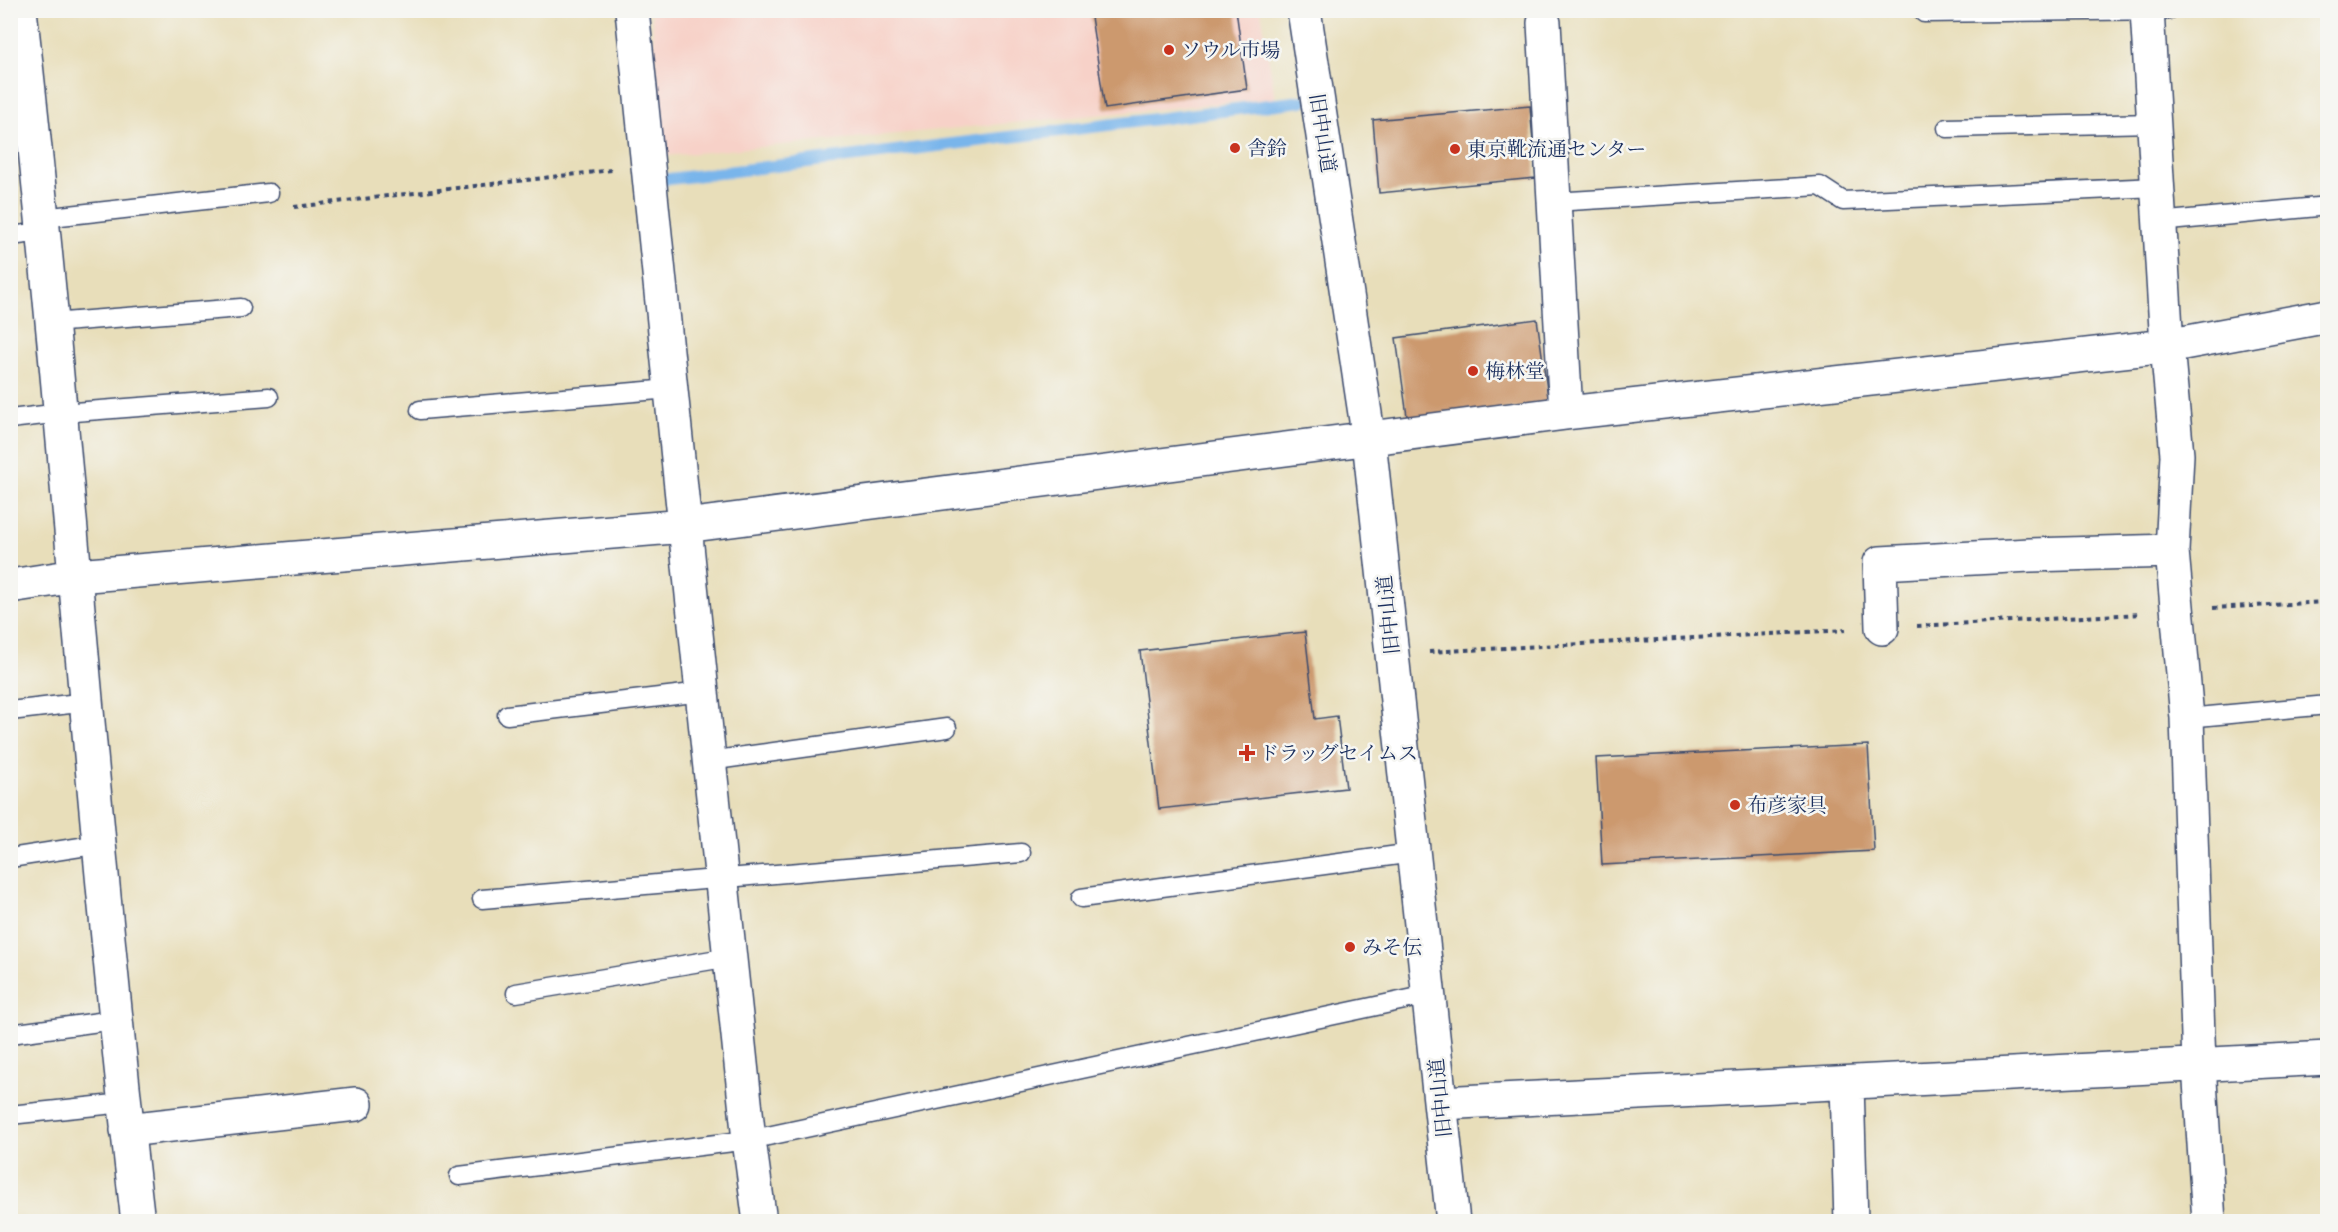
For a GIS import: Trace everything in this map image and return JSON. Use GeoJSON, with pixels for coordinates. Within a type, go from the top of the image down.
{"type":"FeatureCollection","features":[{"type":"Feature","properties":{"kind":"street"},"geometry":{"type":"LineString","coordinates":[[632,10],[749,1140],[760,1221]]}},
{"type":"Feature","properties":{"kind":"street","name":"旧中山道"},"geometry":{"type":"LineString","coordinates":[[1304,10],[1370,440],[1452,1221]]}},
{"type":"Feature","properties":{"kind":"street"},"geometry":{"type":"LineString","coordinates":[[2154,11],[2153,123],[2158,222],[2178,454],[2172,551],[2187,718],[2199,1065],[2209,1221]]}},
{"type":"Feature","properties":{"kind":"street"},"geometry":{"type":"LineString","coordinates":[[1544,23],[1566,413]]}},
{"type":"Feature","properties":{"kind":"street"},"geometry":{"type":"LineString","coordinates":[[18,30],[42,225],[61,412],[114,1020],[138,1221]]}},
{"type":"Feature","properties":{"kind":"street"},"geometry":{"type":"LineString","coordinates":[[10,586],[76,576],[685,526],[1370,440],[1566,413],[2167,346],[2328,316]]}},
{"type":"Feature","properties":{"kind":"street"},"geometry":{"type":"LineString","coordinates":[[1882,628],[1880,563],[2030,555],[2172,551]]}},
{"type":"Feature","properties":{"kind":"street"},"geometry":{"type":"LineString","coordinates":[[1441,1104],[2328,1058]]}},
{"type":"Feature","properties":{"kind":"street"},"geometry":{"type":"LineString","coordinates":[[1847,1084],[1851,1221]]}},
{"type":"Feature","properties":{"kind":"street"},"geometry":{"type":"LineString","coordinates":[[125,1116],[356,1104]]}},
{"type":"Feature","properties":{"kind":"lane"},"geometry":{"type":"LineString","coordinates":[[1924,14],[2154,11]]}},
{"type":"Feature","properties":{"kind":"lane"},"geometry":{"type":"LineString","coordinates":[[1947,128],[2153,123]]}},
{"type":"Feature","properties":{"kind":"lane"},"geometry":{"type":"LineString","coordinates":[[1553,202],[1820,186],[1843,201],[2157,187]]}},
{"type":"Feature","properties":{"kind":"lane"},"geometry":{"type":"LineString","coordinates":[[10,236],[42,225],[269,193]]}},
{"type":"Feature","properties":{"kind":"lane"},"geometry":{"type":"LineString","coordinates":[[2158,222],[2328,206]]}},
{"type":"Feature","properties":{"kind":"lane"},"geometry":{"type":"LineString","coordinates":[[51,323],[241,308]]}},
{"type":"Feature","properties":{"kind":"lane"},"geometry":{"type":"LineString","coordinates":[[420,410],[670,389]]}},
{"type":"Feature","properties":{"kind":"lane"},"geometry":{"type":"LineString","coordinates":[[10,419],[61,412],[269,397]]}},
{"type":"Feature","properties":{"kind":"lane"},"geometry":{"type":"LineString","coordinates":[[507,715],[702,692]]}},
{"type":"Feature","properties":{"kind":"lane"},"geometry":{"type":"LineString","coordinates":[[10,711],[87,702]]}},
{"type":"Feature","properties":{"kind":"lane"},"geometry":{"type":"LineString","coordinates":[[2187,718],[2328,705]]}},
{"type":"Feature","properties":{"kind":"lane"},"geometry":{"type":"LineString","coordinates":[[709,761],[947,728]]}},
{"type":"Feature","properties":{"kind":"lane"},"geometry":{"type":"LineString","coordinates":[[10,858],[100,844]]}},
{"type":"Feature","properties":{"kind":"lane"},"geometry":{"type":"LineString","coordinates":[[482,899],[1021,853]]}},
{"type":"Feature","properties":{"kind":"lane"},"geometry":{"type":"LineString","coordinates":[[1081,898],[1413,853]]}},
{"type":"Feature","properties":{"kind":"lane"},"geometry":{"type":"LineString","coordinates":[[516,993],[730,957]]}},
{"type":"Feature","properties":{"kind":"lane"},"geometry":{"type":"LineString","coordinates":[[459,1176],[749,1140],[1428,995]]}},
{"type":"Feature","properties":{"kind":"lane"},"geometry":{"type":"LineString","coordinates":[[10,1034],[114,1020]]}},
{"type":"Feature","properties":{"kind":"lane"},"geometry":{"type":"LineString","coordinates":[[10,1115],[125,1116]]}},
{"type":"Feature","properties":{"kind":"path"},"geometry":{"type":"LineString","coordinates":[[269,193],[273,209],[648,166]]}},
{"type":"Feature","properties":{"kind":"path"},"geometry":{"type":"LineString","coordinates":[[1392,654],[2328,602]]}},
{"type":"Feature","properties":{"kind":"shaded area"},"geometry":{"type":"Polygon","coordinates":[[[651,11],[1261,11],[1275,98],[665,156],[651,11]]]}},
{"type":"Feature","properties":{"kind":"building","name":"ソウル市場"},"geometry":{"type":"Polygon","coordinates":[[[1090,10],[1236,10],[1247,89],[1105,109],[1090,10]]]}},
{"type":"Feature","properties":{"kind":"building","name":"東京靴流通センター"},"geometry":{"type":"Polygon","coordinates":[[[1530,106],[1536,178],[1379,193],[1373,120],[1530,106]]]}},
{"type":"Feature","properties":{"kind":"building","name":"梅林堂"},"geometry":{"type":"Polygon","coordinates":[[[1537,319],[1549,404],[1408,423],[1396,338],[1537,319]]]}},
{"type":"Feature","properties":{"kind":"building","name":"ドラッグセイムス"},"geometry":{"type":"Polygon","coordinates":[[[1305,632],[1315,719],[1337,716],[1346,788],[1159,809],[1140,651],[1305,632]]]}},
{"type":"Feature","properties":{"kind":"building","name":"布彦家具"},"geometry":{"type":"Polygon","coordinates":[[[1868,745],[1874,851],[1602,865],[1596,758],[1868,745]]]}},
{"type":"Feature","properties":{"kind":"waterway"},"geometry":{"type":"LineString","coordinates":[[661,180],[1302,101]]}},
{"type":"Feature","properties":{"kind":"place","name":"ソウル市場"},"geometry":{"type":"Point","coordinates":[1169,50]}},
{"type":"Feature","properties":{"kind":"place","name":"舎鈴"},"geometry":{"type":"Point","coordinates":[1235,148]}},
{"type":"Feature","properties":{"kind":"place","name":"東京靴流通センター"},"geometry":{"type":"Point","coordinates":[1455,149]}},
{"type":"Feature","properties":{"kind":"place","name":"梅林堂"},"geometry":{"type":"Point","coordinates":[1473,371]}},
{"type":"Feature","properties":{"kind":"place","name":"ドラッグセイムス"},"geometry":{"type":"Point","coordinates":[1247,753]}},
{"type":"Feature","properties":{"kind":"place","name":"布彦家具"},"geometry":{"type":"Point","coordinates":[1735,805]}},
{"type":"Feature","properties":{"kind":"place","name":"みそ伝"},"geometry":{"type":"Point","coordinates":[1350,947]}}]}
